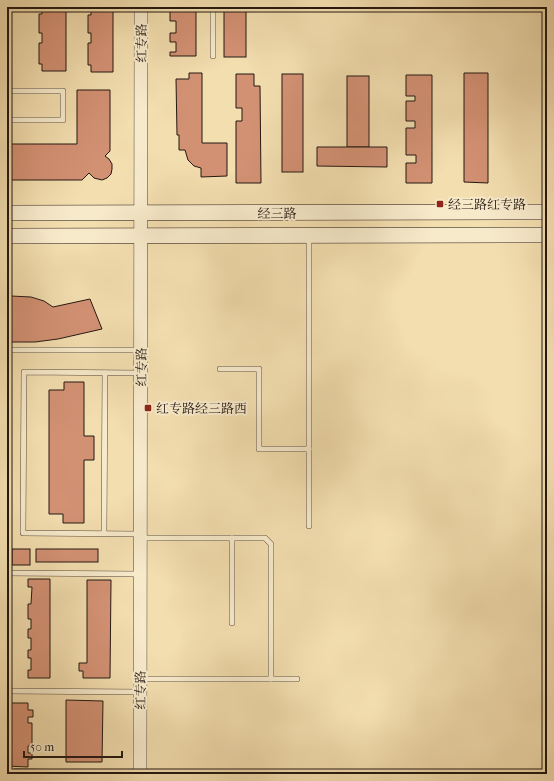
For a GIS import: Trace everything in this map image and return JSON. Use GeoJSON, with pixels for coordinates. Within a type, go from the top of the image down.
{"type":"FeatureCollection","features":[{"type":"Feature","properties":{"kind":"main road","name":"经三路"},"geometry":{"type":"LineString","coordinates":[[7,213],[547,212]]}},
{"type":"Feature","properties":{"kind":"main road","name":"经三路"},"geometry":{"type":"LineString","coordinates":[[7,236],[547,235]]}},
{"type":"Feature","properties":{"kind":"street","name":"红专路"},"geometry":{"type":"LineString","coordinates":[[140,774],[141,7]]}},
{"type":"Feature","properties":{"kind":"lane"},"geometry":{"type":"LineString","coordinates":[[213,7],[214,56]]}},
{"type":"Feature","properties":{"kind":"lane"},"geometry":{"type":"LineString","coordinates":[[7,91],[63,91],[63,120],[7,120]]}},
{"type":"Feature","properties":{"kind":"lane"},"geometry":{"type":"LineString","coordinates":[[309,526],[310,236]]}},
{"type":"Feature","properties":{"kind":"lane"},"geometry":{"type":"LineString","coordinates":[[7,350],[141,350]]}},
{"type":"Feature","properties":{"kind":"lane"},"geometry":{"type":"LineString","coordinates":[[220,369],[259,369],[259,449],[309,449]]}},
{"type":"Feature","properties":{"kind":"lane"},"geometry":{"type":"LineString","coordinates":[[141,373],[24,372],[23,533],[265,538],[271,544],[271,679]]}},
{"type":"Feature","properties":{"kind":"lane"},"geometry":{"type":"LineString","coordinates":[[104,534],[105,373]]}},
{"type":"Feature","properties":{"kind":"lane"},"geometry":{"type":"LineString","coordinates":[[232,538],[232,623]]}},
{"type":"Feature","properties":{"kind":"lane"},"geometry":{"type":"LineString","coordinates":[[7,573],[140,574]]}},
{"type":"Feature","properties":{"kind":"lane"},"geometry":{"type":"LineString","coordinates":[[140,678],[297,679]]}},
{"type":"Feature","properties":{"kind":"lane"},"geometry":{"type":"LineString","coordinates":[[7,691],[140,692]]}},
{"type":"Feature","properties":{"kind":"building"},"geometry":{"type":"Polygon","coordinates":[[[176,7],[196,7],[196,56],[170,56],[170,52],[176,52],[176,42],[170,42],[170,33],[176,33],[176,21],[170,21],[170,11],[176,11],[176,7]]]}},
{"type":"Feature","properties":{"kind":"building"},"geometry":{"type":"Polygon","coordinates":[[[224,7],[246,7],[246,57],[224,57],[224,7]]]}},
{"type":"Feature","properties":{"kind":"building"},"geometry":{"type":"Polygon","coordinates":[[[42,9],[66,9],[66,71],[42,71],[42,64],[39,64],[39,43],[42,43],[42,33],[39,33],[39,14],[42,14],[42,9]]]}},
{"type":"Feature","properties":{"kind":"building"},"geometry":{"type":"Polygon","coordinates":[[[91,9],[113,9],[113,72],[91,72],[91,65],[88,65],[88,43],[91,43],[91,33],[88,33],[88,15],[91,15],[91,9]]]}},
{"type":"Feature","properties":{"kind":"building"},"geometry":{"type":"Polygon","coordinates":[[[189,73],[202,73],[202,143],[227,143],[227,176],[201,177],[201,168],[194,166],[188,160],[185,150],[179,150],[179,135],[177,135],[176,79],[189,79],[189,73]]]}},
{"type":"Feature","properties":{"kind":"building"},"geometry":{"type":"Polygon","coordinates":[[[464,73],[488,73],[488,183],[464,182],[464,73]]]}},
{"type":"Feature","properties":{"kind":"building"},"geometry":{"type":"Polygon","coordinates":[[[236,74],[254,74],[254,86],[260,86],[261,183],[236,183],[236,121],[242,121],[242,108],[236,108],[236,74]]]}},
{"type":"Feature","properties":{"kind":"building"},"geometry":{"type":"Polygon","coordinates":[[[282,74],[303,74],[303,172],[282,172],[282,74]]]}},
{"type":"Feature","properties":{"kind":"building"},"geometry":{"type":"Polygon","coordinates":[[[406,75],[432,75],[432,183],[406,183],[406,163],[416,163],[416,155],[406,155],[406,128],[415,128],[415,121],[406,121],[406,101],[415,101],[415,96],[406,96],[406,75]]]}},
{"type":"Feature","properties":{"kind":"building"},"geometry":{"type":"Polygon","coordinates":[[[347,76],[369,76],[369,147],[347,147],[347,76]]]}},
{"type":"Feature","properties":{"kind":"building"},"geometry":{"type":"Polygon","coordinates":[[[77,90],[110,90],[110,151],[105,156],[112,164],[111,174],[102,180],[94,178],[89,173],[82,180],[7,180],[7,144],[77,144],[77,90]]]}},
{"type":"Feature","properties":{"kind":"building"},"geometry":{"type":"Polygon","coordinates":[[[317,147],[387,147],[387,167],[317,166],[317,147]]]}},
{"type":"Feature","properties":{"kind":"building"},"geometry":{"type":"Polygon","coordinates":[[[7,297],[31,297],[44,301],[53,307],[90,299],[102,329],[58,339],[35,342],[7,342],[7,297]]]}},
{"type":"Feature","properties":{"kind":"building"},"geometry":{"type":"Polygon","coordinates":[[[64,382],[84,382],[84,436],[94,436],[94,460],[84,460],[84,523],[63,523],[63,514],[49,514],[49,390],[64,390],[64,382]]]}},
{"type":"Feature","properties":{"kind":"building"},"geometry":{"type":"Polygon","coordinates":[[[12,549],[30,549],[30,565],[12,565],[12,549]]]}},
{"type":"Feature","properties":{"kind":"building"},"geometry":{"type":"Polygon","coordinates":[[[36,549],[98,549],[98,562],[36,562],[36,549]]]}},
{"type":"Feature","properties":{"kind":"building"},"geometry":{"type":"Polygon","coordinates":[[[28,579],[50,579],[50,678],[28,678],[28,670],[31,670],[31,658],[28,658],[28,650],[31,650],[31,638],[28,638],[28,629],[31,629],[31,619],[28,619],[28,604],[31,604],[32,587],[28,587],[28,579]]]}},
{"type":"Feature","properties":{"kind":"building"},"geometry":{"type":"Polygon","coordinates":[[[87,580],[111,580],[110,678],[83,678],[83,671],[79,671],[79,663],[87,663],[87,580]]]}},
{"type":"Feature","properties":{"kind":"building"},"geometry":{"type":"Polygon","coordinates":[[[66,700],[103,701],[102,762],[66,762],[66,700]]]}},
{"type":"Feature","properties":{"kind":"building"},"geometry":{"type":"Polygon","coordinates":[[[7,703],[28,703],[28,710],[33,710],[33,717],[28,717],[28,723],[32,723],[32,746],[28,746],[28,753],[32,753],[32,759],[28,759],[28,767],[7,766],[7,703]]]}},
{"type":"Feature","properties":{"kind":"building"},"geometry":{"type":"Polygon","coordinates":[[[14,769],[84,770],[84,774],[14,774],[14,769]]]}},
{"type":"Feature","properties":{"kind":"building"},"geometry":{"type":"Polygon","coordinates":[[[84,770],[104,770],[104,774],[84,774],[84,770]]]}},
{"type":"Feature","properties":{"kind":"place","name":"经三路红专路"},"geometry":{"type":"Point","coordinates":[440,204]}},
{"type":"Feature","properties":{"kind":"place","name":"红专路经三路西"},"geometry":{"type":"Point","coordinates":[148,408]}}]}
